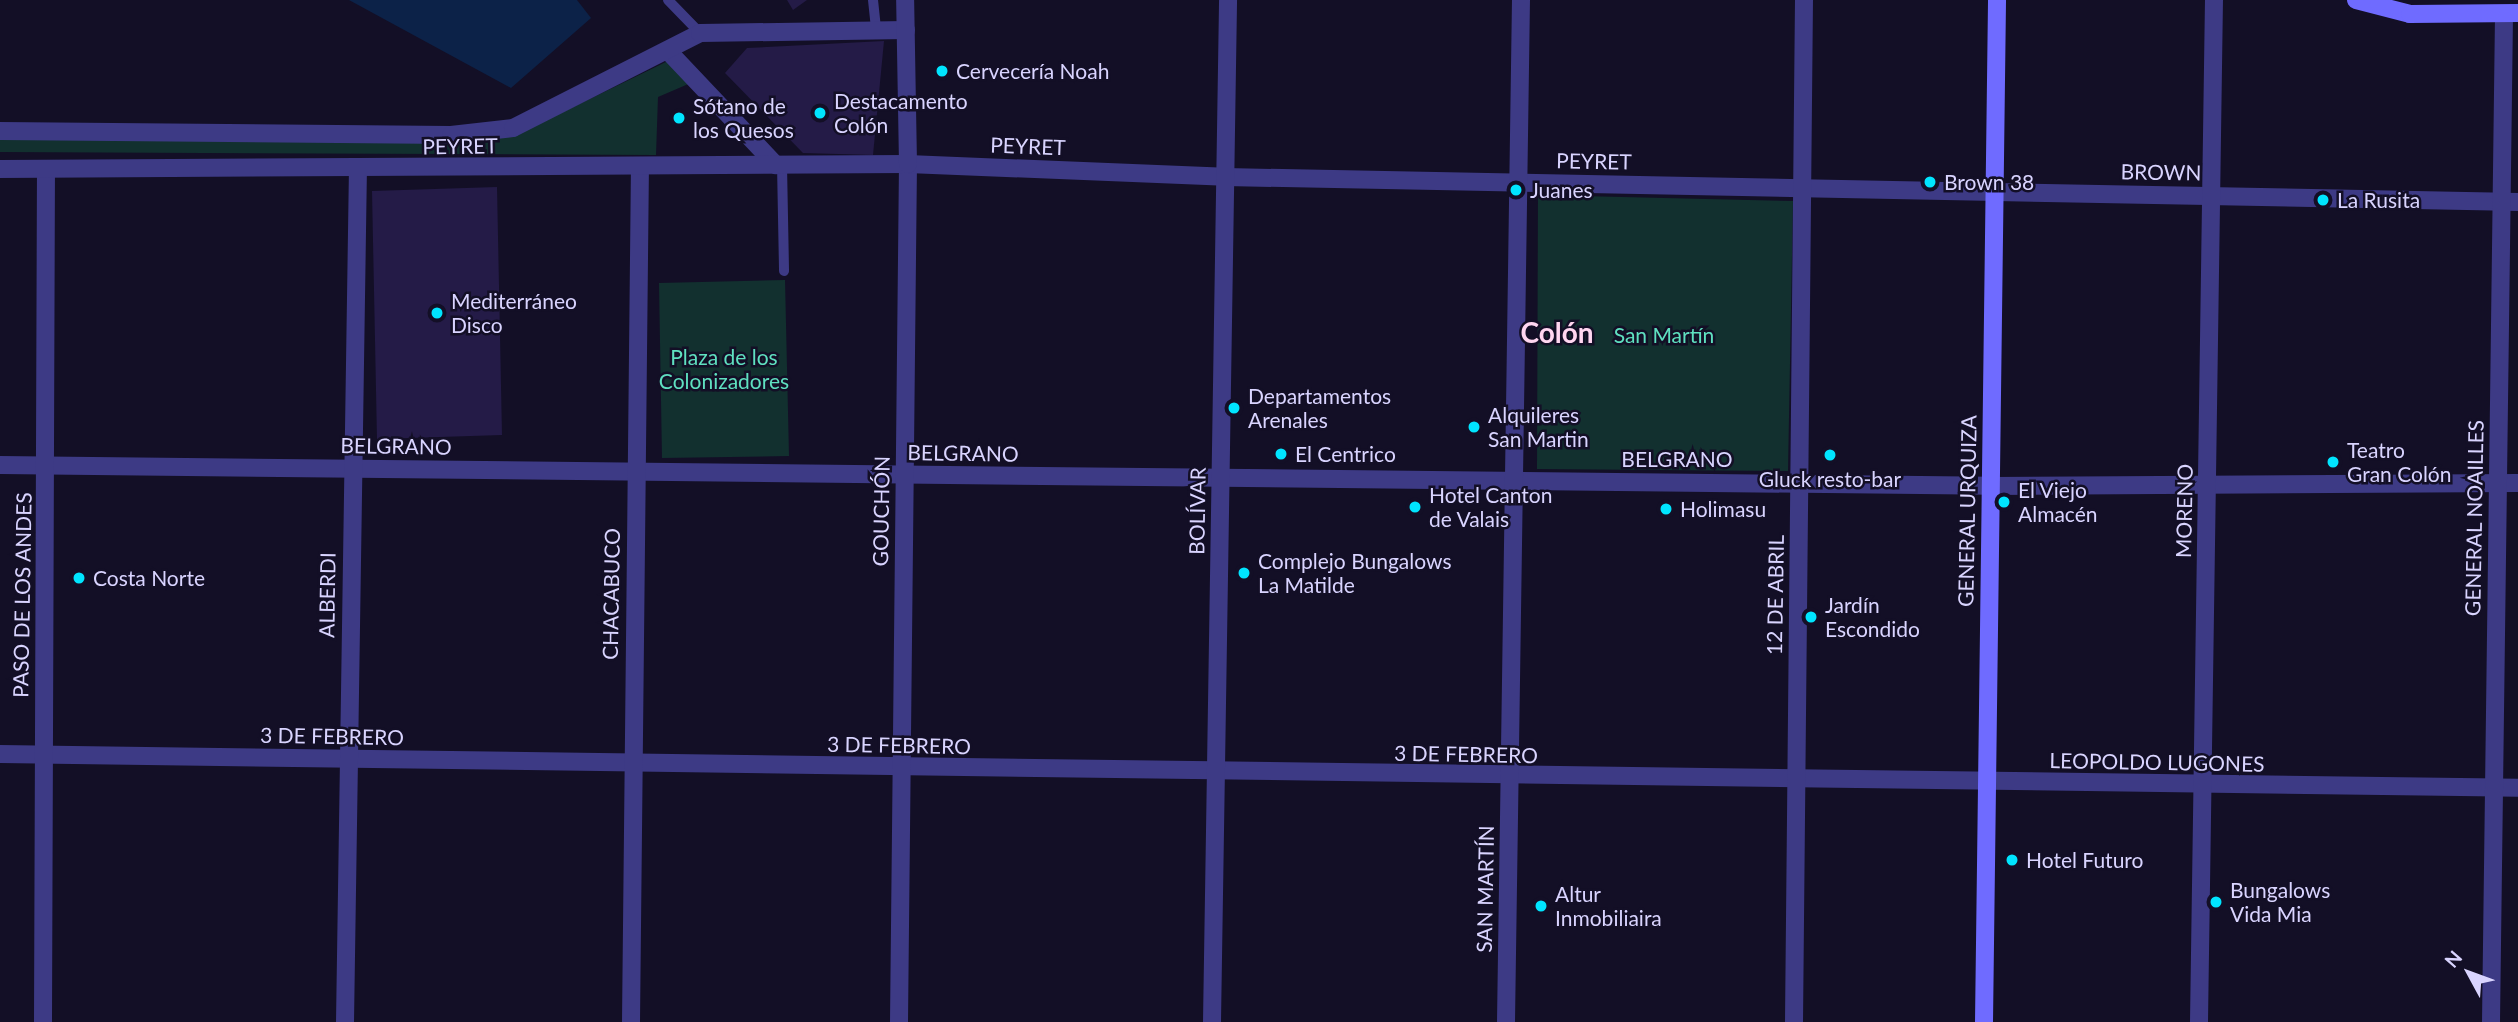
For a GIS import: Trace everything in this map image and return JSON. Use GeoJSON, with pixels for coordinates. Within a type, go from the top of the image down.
{"type":"FeatureCollection","features":[{"type":"Feature","properties":{"kind":"main road","name":"GENERAL URQUIZA"},"geometry":{"type":"LineString","coordinates":[[1984,1022],[1997,0]]}},
{"type":"Feature","properties":{"kind":"main road"},"geometry":{"type":"LineString","coordinates":[[2356,0],[2410,13],[2511,14]]}},
{"type":"Feature","properties":{"kind":"street","name":"GOUCHÓN"},"geometry":{"type":"LineString","coordinates":[[899,1022],[908,164],[905,0]]}},
{"type":"Feature","properties":{"kind":"street","name":"BOLÍVAR"},"geometry":{"type":"LineString","coordinates":[[1212,1022],[1228,0]]}},
{"type":"Feature","properties":{"kind":"street","name":"SAN MARTÍN"},"geometry":{"type":"LineString","coordinates":[[1506,1022],[1521,0]]}},
{"type":"Feature","properties":{"kind":"street","name":"12 DE ABRIL"},"geometry":{"type":"LineString","coordinates":[[1794,1022],[1804,0]]}},
{"type":"Feature","properties":{"kind":"street","name":"MORENO"},"geometry":{"type":"LineString","coordinates":[[2199,1022],[2214,0]]}},
{"type":"Feature","properties":{"kind":"street","name":"GENERAL NOAILLES"},"geometry":{"type":"LineString","coordinates":[[2491,1022],[2497,482],[2509,202],[2511,14]]}},
{"type":"Feature","properties":{"kind":"street"},"geometry":{"type":"LineString","coordinates":[[700,33],[906,30]]}},
{"type":"Feature","properties":{"kind":"street","name":"PEYRET"},"geometry":{"type":"LineString","coordinates":[[0,131],[450,135],[513,128],[669,52],[700,33]]}},
{"type":"Feature","properties":{"kind":"street"},"geometry":{"type":"LineString","coordinates":[[669,52],[779,165]]}},
{"type":"Feature","properties":{"kind":"street","name":"PEYRET"},"geometry":{"type":"LineString","coordinates":[[0,169],[358,170],[908,164],[1225,177],[1802,188]]}},
{"type":"Feature","properties":{"kind":"street","name":"CHACABUCO"},"geometry":{"type":"LineString","coordinates":[[631,1022],[631,764],[640,167]]}},
{"type":"Feature","properties":{"kind":"street","name":"PASO DE LOS ANDES"},"geometry":{"type":"LineString","coordinates":[[43,1022],[46,169]]}},
{"type":"Feature","properties":{"kind":"street","name":"ALBERDI"},"geometry":{"type":"LineString","coordinates":[[345,1022],[358,170]]}},
{"type":"Feature","properties":{"kind":"street","name":"BROWN"},"geometry":{"type":"LineString","coordinates":[[1802,188],[2509,202]]}},
{"type":"Feature","properties":{"kind":"street","name":"BELGRANO"},"geometry":{"type":"LineString","coordinates":[[0,465],[1990,486],[2518,483]]}},
{"type":"Feature","properties":{"kind":"street","name":"3 DE FEBRERO"},"geometry":{"type":"LineString","coordinates":[[0,754],[1797,782]]}},
{"type":"Feature","properties":{"kind":"street","name":"LEOPOLDO LUGONES"},"geometry":{"type":"LineString","coordinates":[[1797,782],[2518,788]]}},
{"type":"Feature","properties":{"kind":"lane"},"geometry":{"type":"LineString","coordinates":[[668,0],[700,33]]}},
{"type":"Feature","properties":{"kind":"lane"},"geometry":{"type":"LineString","coordinates":[[873,0],[876,30]]}},
{"type":"Feature","properties":{"kind":"lane"},"geometry":{"type":"LineString","coordinates":[[779,165],[784,271]]}},
{"type":"Feature","properties":{"kind":"green space"},"geometry":{"type":"Polygon","coordinates":[[[670,60],[693,82],[658,97],[656,155],[0,152],[0,138],[526,130],[670,60]]]}},
{"type":"Feature","properties":{"kind":"green space","name":"San Martín"},"geometry":{"type":"Polygon","coordinates":[[[1538,195],[1793,201],[1788,471],[1537,469],[1538,195]]]}},
{"type":"Feature","properties":{"kind":"green space","name":"Plaza de los Colonizadores"},"geometry":{"type":"Polygon","coordinates":[[[785,280],[789,456],[662,458],[659,283],[785,280]]]}},
{"type":"Feature","properties":{"kind":"water"},"geometry":{"type":"Polygon","coordinates":[[[349,0],[577,0],[591,18],[511,88],[349,0]]]}},
{"type":"Feature","properties":{"kind":"building"},"geometry":{"type":"Polygon","coordinates":[[[787,0],[807,0],[793,10],[787,0]]]}},
{"type":"Feature","properties":{"kind":"building","name":"Destacamento Colón"},"geometry":{"type":"Polygon","coordinates":[[[884,41],[873,155],[803,153],[725,73],[747,48],[884,41]]]}},
{"type":"Feature","properties":{"kind":"building","name":"Mediterráneo Disco"},"geometry":{"type":"Polygon","coordinates":[[[497,187],[502,435],[377,439],[372,191],[497,187]]]}},
{"type":"Feature","properties":{"kind":"place","name":"Cervecería Noah"},"geometry":{"type":"Point","coordinates":[942,71]}},
{"type":"Feature","properties":{"kind":"place","name":"Destacamento Colón"},"geometry":{"type":"Point","coordinates":[820,113]}},
{"type":"Feature","properties":{"kind":"place","name":"Sótano de los Quesos"},"geometry":{"type":"Point","coordinates":[679,118]}},
{"type":"Feature","properties":{"kind":"place","name":"Brown 38"},"geometry":{"type":"Point","coordinates":[1930,182]}},
{"type":"Feature","properties":{"kind":"place","name":"Juanes"},"geometry":{"type":"Point","coordinates":[1516,190]}},
{"type":"Feature","properties":{"kind":"place","name":"La Rusita"},"geometry":{"type":"Point","coordinates":[2323,200]}},
{"type":"Feature","properties":{"kind":"place","name":"Mediterráneo Disco"},"geometry":{"type":"Point","coordinates":[437,313]}},
{"type":"Feature","properties":{"kind":"place","name":"Departamentos Arenales"},"geometry":{"type":"Point","coordinates":[1234,408]}},
{"type":"Feature","properties":{"kind":"place","name":"Alquileres San Martin"},"geometry":{"type":"Point","coordinates":[1474,427]}},
{"type":"Feature","properties":{"kind":"place","name":"El Centrico"},"geometry":{"type":"Point","coordinates":[1281,454]}},
{"type":"Feature","properties":{"kind":"place","name":"Gluck resto-bar"},"geometry":{"type":"Point","coordinates":[1830,455]}},
{"type":"Feature","properties":{"kind":"place","name":"Teatro Gran Colón"},"geometry":{"type":"Point","coordinates":[2333,462]}},
{"type":"Feature","properties":{"kind":"place","name":"El Viejo Almacén"},"geometry":{"type":"Point","coordinates":[2004,502]}},
{"type":"Feature","properties":{"kind":"place","name":"Hotel Canton de Valais"},"geometry":{"type":"Point","coordinates":[1415,507]}},
{"type":"Feature","properties":{"kind":"place","name":"Holimasu"},"geometry":{"type":"Point","coordinates":[1666,509]}},
{"type":"Feature","properties":{"kind":"place","name":"Complejo Bungalows La Matilde"},"geometry":{"type":"Point","coordinates":[1244,573]}},
{"type":"Feature","properties":{"kind":"place","name":"Costa Norte"},"geometry":{"type":"Point","coordinates":[79,578]}},
{"type":"Feature","properties":{"kind":"place","name":"Jardín Escondido"},"geometry":{"type":"Point","coordinates":[1811,617]}},
{"type":"Feature","properties":{"kind":"place","name":"Hotel Futuro"},"geometry":{"type":"Point","coordinates":[2012,860]}},
{"type":"Feature","properties":{"kind":"place","name":"Bungalows Vida Mia"},"geometry":{"type":"Point","coordinates":[2216,902]}},
{"type":"Feature","properties":{"kind":"place","name":"Altur Inmobiliaira"},"geometry":{"type":"Point","coordinates":[1541,906]}},
{"type":"Feature","properties":{"kind":"district","name":"Colón"},"geometry":{"type":"Point","coordinates":[1557,332]}}]}
